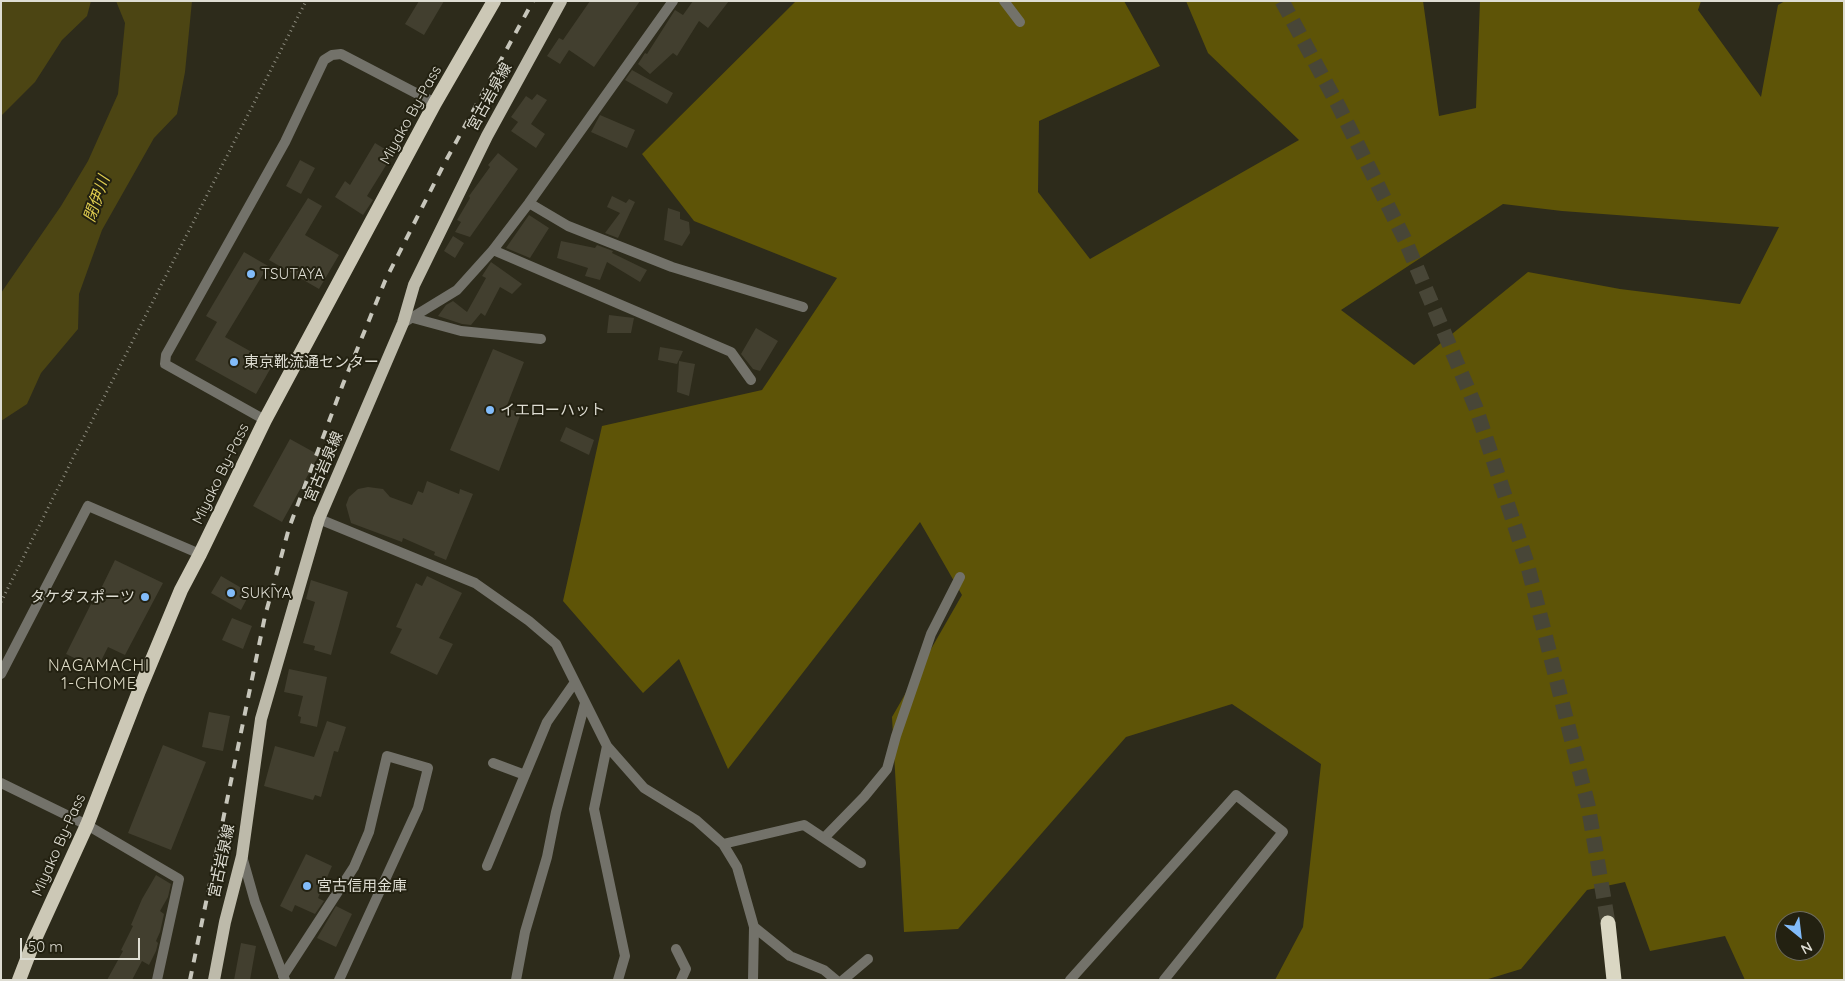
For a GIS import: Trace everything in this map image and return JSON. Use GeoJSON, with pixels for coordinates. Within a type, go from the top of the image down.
{"type":"FeatureCollection","features":[{"type":"Feature","properties":{"kind":"highway","name":"Miyako By-Pass"},"geometry":{"type":"LineString","coordinates":[[19,980],[34,941],[87,825],[181,590],[265,420],[435,103],[494,1]]}},
{"type":"Feature","properties":{"kind":"highway"},"geometry":{"type":"LineString","coordinates":[[1608,923],[1614,980]]}},
{"type":"Feature","properties":{"kind":"main road","name":"宮古岩泉線"},"geometry":{"type":"LineString","coordinates":[[214,980],[225,922],[242,856],[261,719],[319,519],[408,320],[414,285],[487,136],[561,1]]}},
{"type":"Feature","properties":{"kind":"street"},"geometry":{"type":"LineString","coordinates":[[408,320],[457,290],[493,250],[529,203],[673,1]]}},
{"type":"Feature","properties":{"kind":"street"},"geometry":{"type":"LineString","coordinates":[[1004,1],[1020,22]]}},
{"type":"Feature","properties":{"kind":"street"},"geometry":{"type":"LineString","coordinates":[[265,420],[165,364],[166,355],[285,142],[324,60],[332,55],[341,54],[435,103]]}},
{"type":"Feature","properties":{"kind":"street"},"geometry":{"type":"LineString","coordinates":[[529,203],[568,226],[672,267],[804,307]]}},
{"type":"Feature","properties":{"kind":"street"},"geometry":{"type":"LineString","coordinates":[[493,250],[731,352],[751,380]]}},
{"type":"Feature","properties":{"kind":"street"},"geometry":{"type":"LineString","coordinates":[[408,320],[461,331],[541,339]]}},
{"type":"Feature","properties":{"kind":"street"},"geometry":{"type":"LineString","coordinates":[[1,674],[88,506],[200,554]]}},
{"type":"Feature","properties":{"kind":"street"},"geometry":{"type":"LineString","coordinates":[[319,519],[475,583],[529,621],[556,644],[607,746],[644,788],[696,820],[723,844],[737,867],[754,927],[752,980]]}},
{"type":"Feature","properties":{"kind":"street"},"geometry":{"type":"LineString","coordinates":[[824,838],[864,797],[887,769],[896,736],[931,634],[960,577]]}},
{"type":"Feature","properties":{"kind":"street"},"geometry":{"type":"LineString","coordinates":[[487,866],[547,722],[575,682]]}},
{"type":"Feature","properties":{"kind":"street"},"geometry":{"type":"LineString","coordinates":[[516,980],[524,932],[547,856],[556,812],[585,702]]}},
{"type":"Feature","properties":{"kind":"street"},"geometry":{"type":"LineString","coordinates":[[607,746],[594,809],[625,956],[618,980]]}},
{"type":"Feature","properties":{"kind":"street"},"geometry":{"type":"LineString","coordinates":[[284,978],[354,867],[369,832],[387,756],[428,768],[418,808],[339,980]]}},
{"type":"Feature","properties":{"kind":"street"},"geometry":{"type":"LineString","coordinates":[[493,763],[525,775]]}},
{"type":"Feature","properties":{"kind":"street"},"geometry":{"type":"LineString","coordinates":[[1,783],[87,825],[179,879],[157,980]]}},
{"type":"Feature","properties":{"kind":"street"},"geometry":{"type":"LineString","coordinates":[[1070,980],[1236,795],[1283,832],[1164,980]]}},
{"type":"Feature","properties":{"kind":"street"},"geometry":{"type":"LineString","coordinates":[[723,844],[804,824],[861,863]]}},
{"type":"Feature","properties":{"kind":"street"},"geometry":{"type":"LineString","coordinates":[[242,856],[255,902],[284,978]]}},
{"type":"Feature","properties":{"kind":"street"},"geometry":{"type":"LineString","coordinates":[[754,927],[790,956],[824,970],[836,980]]}},
{"type":"Feature","properties":{"kind":"street"},"geometry":{"type":"LineString","coordinates":[[676,949],[686,969],[681,980]]}},
{"type":"Feature","properties":{"kind":"street"},"geometry":{"type":"LineString","coordinates":[[843,980],[868,959]]}},
{"type":"Feature","properties":{"kind":"path"},"geometry":{"type":"LineString","coordinates":[[1,602],[306,1]]}},
{"type":"Feature","properties":{"kind":"shaded area"},"geometry":{"type":"Polygon","coordinates":[[[796,1],[1124,1],[1160,66],[1039,121],[1038,192],[1090,259],[1299,140],[1208,53],[1186,1],[1423,1],[1439,116],[1476,108],[1480,1],[1701,1],[1698,10],[1761,97],[1778,5],[1785,1],[1844,1],[1844,980],[1745,980],[1725,936],[1650,951],[1625,882],[1587,890],[1521,969],[1485,980],[1275,980],[1303,927],[1321,764],[1232,704],[1126,737],[958,929],[904,932],[892,717],[962,595],[920,522],[728,769],[679,659],[643,693],[563,601],[602,426],[762,390],[837,278],[694,221],[642,154],[796,1]],[[1503,204],[1341,310],[1414,365],[1528,272],[1620,289],[1740,304],[1779,227],[1562,211],[1503,204]]]}},
{"type":"Feature","properties":{"kind":"water"},"geometry":{"type":"Polygon","coordinates":[[[1,1],[91,1],[87,16],[62,40],[35,82],[1,116],[1,1]]]}},
{"type":"Feature","properties":{"kind":"water","name":"閉伊川"},"geometry":{"type":"Polygon","coordinates":[[[116,1],[192,1],[185,72],[177,114],[154,138],[102,230],[79,294],[78,329],[41,373],[27,404],[1,421],[1,293],[61,206],[88,161],[118,94],[125,23],[116,1]]]}},
{"type":"Feature","properties":{"kind":"building"},"geometry":{"type":"Polygon","coordinates":[[[419,1],[444,1],[424,35],[405,24],[419,1]]]}},
{"type":"Feature","properties":{"kind":"building"},"geometry":{"type":"Polygon","coordinates":[[[590,1],[640,1],[594,67],[569,50],[560,64],[547,56],[559,38],[563,40],[590,1]]]}},
{"type":"Feature","properties":{"kind":"building"},"geometry":{"type":"Polygon","coordinates":[[[693,1],[729,1],[708,28],[699,21],[677,56],[673,53],[650,74],[638,64],[645,53],[647,54],[675,10],[683,15],[693,1]]]}},
{"type":"Feature","properties":{"kind":"building"},"geometry":{"type":"Polygon","coordinates":[[[632,70],[673,93],[667,104],[625,80],[632,70]]]}},
{"type":"Feature","properties":{"kind":"building"},"geometry":{"type":"Polygon","coordinates":[[[537,94],[547,100],[531,124],[545,134],[536,148],[511,131],[518,122],[511,117],[526,96],[532,100],[537,94]]]}},
{"type":"Feature","properties":{"kind":"building"},"geometry":{"type":"Polygon","coordinates":[[[600,115],[635,130],[627,148],[591,132],[600,115]]]}},
{"type":"Feature","properties":{"kind":"building"},"geometry":{"type":"Polygon","coordinates":[[[375,143],[393,154],[367,196],[373,200],[363,215],[335,197],[345,181],[350,185],[375,143]]]}},
{"type":"Feature","properties":{"kind":"building"},"geometry":{"type":"Polygon","coordinates":[[[498,153],[518,169],[470,237],[455,232],[461,222],[457,220],[470,198],[469,196],[490,167],[488,165],[498,153]]]}},
{"type":"Feature","properties":{"kind":"building"},"geometry":{"type":"Polygon","coordinates":[[[300,160],[315,168],[301,194],[286,186],[300,160]]]}},
{"type":"Feature","properties":{"kind":"building"},"geometry":{"type":"Polygon","coordinates":[[[612,196],[626,203],[629,199],[635,202],[618,238],[605,233],[620,213],[607,207],[612,196]]]}},
{"type":"Feature","properties":{"kind":"building"},"geometry":{"type":"Polygon","coordinates":[[[308,198],[322,206],[305,235],[339,255],[319,289],[269,260],[308,198]]]}},
{"type":"Feature","properties":{"kind":"building"},"geometry":{"type":"Polygon","coordinates":[[[668,208],[680,212],[680,219],[689,222],[690,233],[682,246],[664,240],[668,208]]]}},
{"type":"Feature","properties":{"kind":"building"},"geometry":{"type":"Polygon","coordinates":[[[529,215],[549,228],[530,258],[506,248],[529,215]]]}},
{"type":"Feature","properties":{"kind":"building"},"geometry":{"type":"Polygon","coordinates":[[[453,236],[464,243],[455,258],[444,251],[453,236]]]}},
{"type":"Feature","properties":{"kind":"building"},"geometry":{"type":"Polygon","coordinates":[[[561,241],[595,248],[597,245],[613,251],[612,253],[647,270],[640,282],[607,262],[600,280],[585,276],[588,268],[557,258],[561,241]]]}},
{"type":"Feature","properties":{"kind":"building"},"geometry":{"type":"Polygon","coordinates":[[[244,252],[268,266],[225,337],[273,364],[256,394],[195,360],[217,322],[206,316],[244,252]]]}},
{"type":"Feature","properties":{"kind":"building"},"geometry":{"type":"Polygon","coordinates":[[[491,262],[522,284],[512,294],[500,287],[485,316],[481,313],[471,325],[438,316],[446,305],[453,301],[467,312],[486,278],[482,276],[491,262]]]}},
{"type":"Feature","properties":{"kind":"building"},"geometry":{"type":"Polygon","coordinates":[[[609,315],[634,318],[631,333],[607,333],[609,315]]]}},
{"type":"Feature","properties":{"kind":"building"},"geometry":{"type":"Polygon","coordinates":[[[756,328],[778,341],[760,371],[753,369],[741,354],[756,328]]]}},
{"type":"Feature","properties":{"kind":"building"},"geometry":{"type":"Polygon","coordinates":[[[660,347],[683,351],[677,364],[658,360],[660,347]]]}},
{"type":"Feature","properties":{"kind":"building","name":"イエローハット"},"geometry":{"type":"Polygon","coordinates":[[[493,349],[524,362],[506,408],[521,413],[499,471],[450,450],[493,349]]]}},
{"type":"Feature","properties":{"kind":"building"},"geometry":{"type":"Polygon","coordinates":[[[679,361],[695,364],[689,396],[677,392],[679,361]]]}},
{"type":"Feature","properties":{"kind":"building"},"geometry":{"type":"Polygon","coordinates":[[[566,427],[594,440],[589,455],[560,441],[566,427]]]}},
{"type":"Feature","properties":{"kind":"building"},"geometry":{"type":"Polygon","coordinates":[[[290,439],[319,455],[282,522],[253,506],[290,439]]]}},
{"type":"Feature","properties":{"kind":"building"},"geometry":{"type":"Polygon","coordinates":[[[427,481],[459,494],[460,489],[473,494],[446,560],[434,555],[435,552],[403,538],[402,542],[351,523],[346,505],[349,497],[358,489],[368,487],[383,489],[390,497],[412,505],[418,491],[423,493],[427,481]]]}},
{"type":"Feature","properties":{"kind":"building"},"geometry":{"type":"Polygon","coordinates":[[[115,560],[163,583],[125,655],[108,647],[97,669],[66,654],[115,560]]]}},
{"type":"Feature","properties":{"kind":"building","name":"SUKIYA"},"geometry":{"type":"Polygon","coordinates":[[[221,576],[250,593],[241,610],[211,593],[221,576]]]}},
{"type":"Feature","properties":{"kind":"building"},"geometry":{"type":"Polygon","coordinates":[[[427,576],[462,593],[439,638],[453,644],[437,675],[390,653],[402,629],[396,627],[416,583],[422,586],[427,576]]]}},
{"type":"Feature","properties":{"kind":"building"},"geometry":{"type":"Polygon","coordinates":[[[311,580],[348,592],[331,655],[314,650],[315,646],[303,643],[315,602],[306,599],[311,580]]]}},
{"type":"Feature","properties":{"kind":"building"},"geometry":{"type":"Polygon","coordinates":[[[232,618],[252,626],[243,649],[222,640],[232,618]]]}},
{"type":"Feature","properties":{"kind":"building"},"geometry":{"type":"Polygon","coordinates":[[[289,669],[327,677],[317,727],[300,723],[301,717],[298,716],[303,696],[284,692],[289,669]]]}},
{"type":"Feature","properties":{"kind":"building"},"geometry":{"type":"Polygon","coordinates":[[[209,712],[230,716],[223,751],[202,747],[209,712]]]}},
{"type":"Feature","properties":{"kind":"building"},"geometry":{"type":"Polygon","coordinates":[[[327,721],[346,727],[338,752],[334,751],[321,797],[315,795],[313,800],[264,786],[275,746],[314,757],[327,721]]]}},
{"type":"Feature","properties":{"kind":"building"},"geometry":{"type":"Polygon","coordinates":[[[163,745],[206,762],[171,850],[128,833],[163,745]]]}},
{"type":"Feature","properties":{"kind":"building","name":"宮古信用金庫"},"geometry":{"type":"Polygon","coordinates":[[[306,854],[332,866],[318,898],[324,901],[315,914],[295,905],[292,912],[280,906],[306,854]]]}},
{"type":"Feature","properties":{"kind":"building"},"geometry":{"type":"Polygon","coordinates":[[[156,875],[171,884],[168,897],[160,911],[164,914],[156,941],[158,943],[156,951],[149,965],[142,961],[132,980],[107,980],[123,951],[121,950],[133,926],[131,925],[142,899],[156,875]]]}},
{"type":"Feature","properties":{"kind":"building"},"geometry":{"type":"Polygon","coordinates":[[[336,906],[352,914],[336,947],[317,938],[336,906]]]}},
{"type":"Feature","properties":{"kind":"building"},"geometry":{"type":"Polygon","coordinates":[[[241,943],[256,946],[250,980],[234,980],[241,943]]]}},
{"type":"Feature","properties":{"kind":"tunnel"},"geometry":{"type":"LineString","coordinates":[[1282,1],[1339,107],[1405,240],[1476,408],[1527,563],[1588,805],[1608,923]]}},
{"type":"Feature","properties":{"kind":"railway"},"geometry":{"type":"LineString","coordinates":[[190,980],[265,616],[289,528],[343,384],[385,281],[443,166],[533,1]]}},
{"type":"Feature","properties":{"kind":"place","name":"TSUTAYA"},"geometry":{"type":"Point","coordinates":[251,274]}},
{"type":"Feature","properties":{"kind":"place","name":"東京靴流通センター"},"geometry":{"type":"Point","coordinates":[234,362]}},
{"type":"Feature","properties":{"kind":"place","name":"イエローハット"},"geometry":{"type":"Point","coordinates":[490,410]}},
{"type":"Feature","properties":{"kind":"place","name":"SUKIYA"},"geometry":{"type":"Point","coordinates":[231,593]}},
{"type":"Feature","properties":{"kind":"place","name":"タケダスポーツ"},"geometry":{"type":"Point","coordinates":[145,597]}},
{"type":"Feature","properties":{"kind":"place","name":"宮古信用金庫"},"geometry":{"type":"Point","coordinates":[307,886]}},
{"type":"Feature","properties":{"kind":"district","name":"NAGAMACHI 1-CHOME"},"geometry":{"type":"Point","coordinates":[99,675]}}]}
